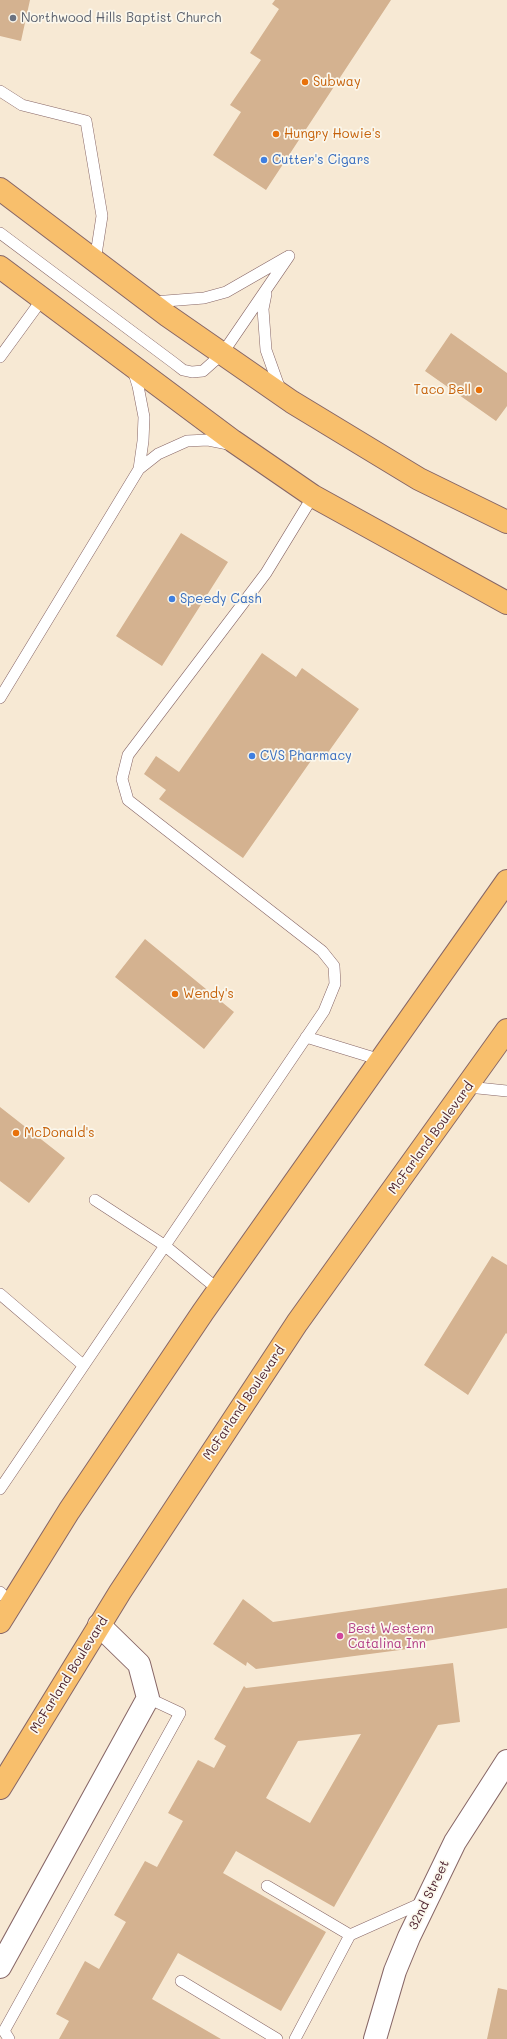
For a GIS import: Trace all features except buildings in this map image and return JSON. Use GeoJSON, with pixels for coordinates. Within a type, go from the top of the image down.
{"type":"FeatureCollection","features":[{"type":"Feature","properties":{"kind":"main road"},"geometry":{"type":"LineString","coordinates":[[0,189],[150,302],[282,395],[419,479],[507,522]]}},
{"type":"Feature","properties":{"kind":"main road"},"geometry":{"type":"LineString","coordinates":[[0,267],[240,446],[312,496],[507,602]]}},
{"type":"Feature","properties":{"kind":"main road"},"geometry":{"type":"LineString","coordinates":[[0,1622],[6,1598],[69,1512],[219,1290],[507,881]]}},
{"type":"Feature","properties":{"kind":"main road","name":"McFarland Boulevard"},"geometry":{"type":"LineString","coordinates":[[0,1788],[99,1626],[191,1482],[298,1323],[468,1087],[507,1030]]}},
{"type":"Feature","properties":{"kind":"street"},"geometry":{"type":"LineString","coordinates":[[0,1967],[148,1698],[139,1664],[99,1626]]}},
{"type":"Feature","properties":{"kind":"street","name":"32nd Street"},"geometry":{"type":"LineString","coordinates":[[375,2039],[395,1971],[408,1937],[455,1842],[507,1761]]}},
{"type":"Feature","properties":{"kind":"lane"},"geometry":{"type":"LineString","coordinates":[[0,91],[22,104],[86,121],[102,216],[95,261]]}},
{"type":"Feature","properties":{"kind":"lane"},"geometry":{"type":"LineString","coordinates":[[0,233],[183,370],[192,372],[203,370],[222,354],[290,256],[226,292],[204,298],[180,301],[150,302]]}},
{"type":"Feature","properties":{"kind":"lane"},"geometry":{"type":"LineString","coordinates":[[267,290],[263,309],[266,350],[282,395]]}},
{"type":"Feature","properties":{"kind":"lane"},"geometry":{"type":"LineString","coordinates":[[0,357],[43,298]]}},
{"type":"Feature","properties":{"kind":"lane"},"geometry":{"type":"LineString","coordinates":[[131,364],[138,386],[144,417],[139,470]]}},
{"type":"Feature","properties":{"kind":"lane"},"geometry":{"type":"LineString","coordinates":[[0,698],[139,470],[158,454],[187,441],[208,440],[240,446]]}},
{"type":"Feature","properties":{"kind":"lane"},"geometry":{"type":"LineString","coordinates":[[0,1489],[324,1011],[335,984],[334,966],[322,951],[128,800],[122,779],[128,755],[266,573],[312,496]]}},
{"type":"Feature","properties":{"kind":"lane"},"geometry":{"type":"LineString","coordinates":[[306,1037],[381,1060]]}},
{"type":"Feature","properties":{"kind":"lane"},"geometry":{"type":"LineString","coordinates":[[468,1087],[507,1091]]}},
{"type":"Feature","properties":{"kind":"lane"},"geometry":{"type":"LineString","coordinates":[[95,1200],[164,1246],[219,1290]]}},
{"type":"Feature","properties":{"kind":"lane"},"geometry":{"type":"LineString","coordinates":[[0,1294],[83,1366]]}},
{"type":"Feature","properties":{"kind":"lane"},"geometry":{"type":"LineString","coordinates":[[9,2039],[4,2031],[180,1713],[148,1698]]}},
{"type":"Feature","properties":{"kind":"lane"},"geometry":{"type":"LineString","coordinates":[[267,1886],[350,1935]]}},
{"type":"Feature","properties":{"kind":"lane"},"geometry":{"type":"LineString","coordinates":[[295,2039],[350,1935],[426,1900]]}},
{"type":"Feature","properties":{"kind":"lane"},"geometry":{"type":"LineString","coordinates":[[181,1981],[277,2039]]}},
{"type":"Feature","properties":{"kind":"place","name":"Northwood Hills Baptist Church"},"geometry":{"type":"Point","coordinates":[13,18]}},
{"type":"Feature","properties":{"kind":"place","name":"Subway"},"geometry":{"type":"Point","coordinates":[305,82]}},
{"type":"Feature","properties":{"kind":"place","name":"Hungry Howie's"},"geometry":{"type":"Point","coordinates":[276,134]}},
{"type":"Feature","properties":{"kind":"place","name":"Cutter's Cigars"},"geometry":{"type":"Point","coordinates":[264,160]}},
{"type":"Feature","properties":{"kind":"place","name":"Taco Bell"},"geometry":{"type":"Point","coordinates":[479,390]}},
{"type":"Feature","properties":{"kind":"place","name":"Speedy Cash"},"geometry":{"type":"Point","coordinates":[172,599]}},
{"type":"Feature","properties":{"kind":"place","name":"CVS Pharmacy"},"geometry":{"type":"Point","coordinates":[252,756]}},
{"type":"Feature","properties":{"kind":"place","name":"Wendy's"},"geometry":{"type":"Point","coordinates":[175,994]}},
{"type":"Feature","properties":{"kind":"place","name":"McDonald's"},"geometry":{"type":"Point","coordinates":[16,1133]}},
{"type":"Feature","properties":{"kind":"place","name":"Best Western Catalina Inn"},"geometry":{"type":"Point","coordinates":[340,1636]}}]}
